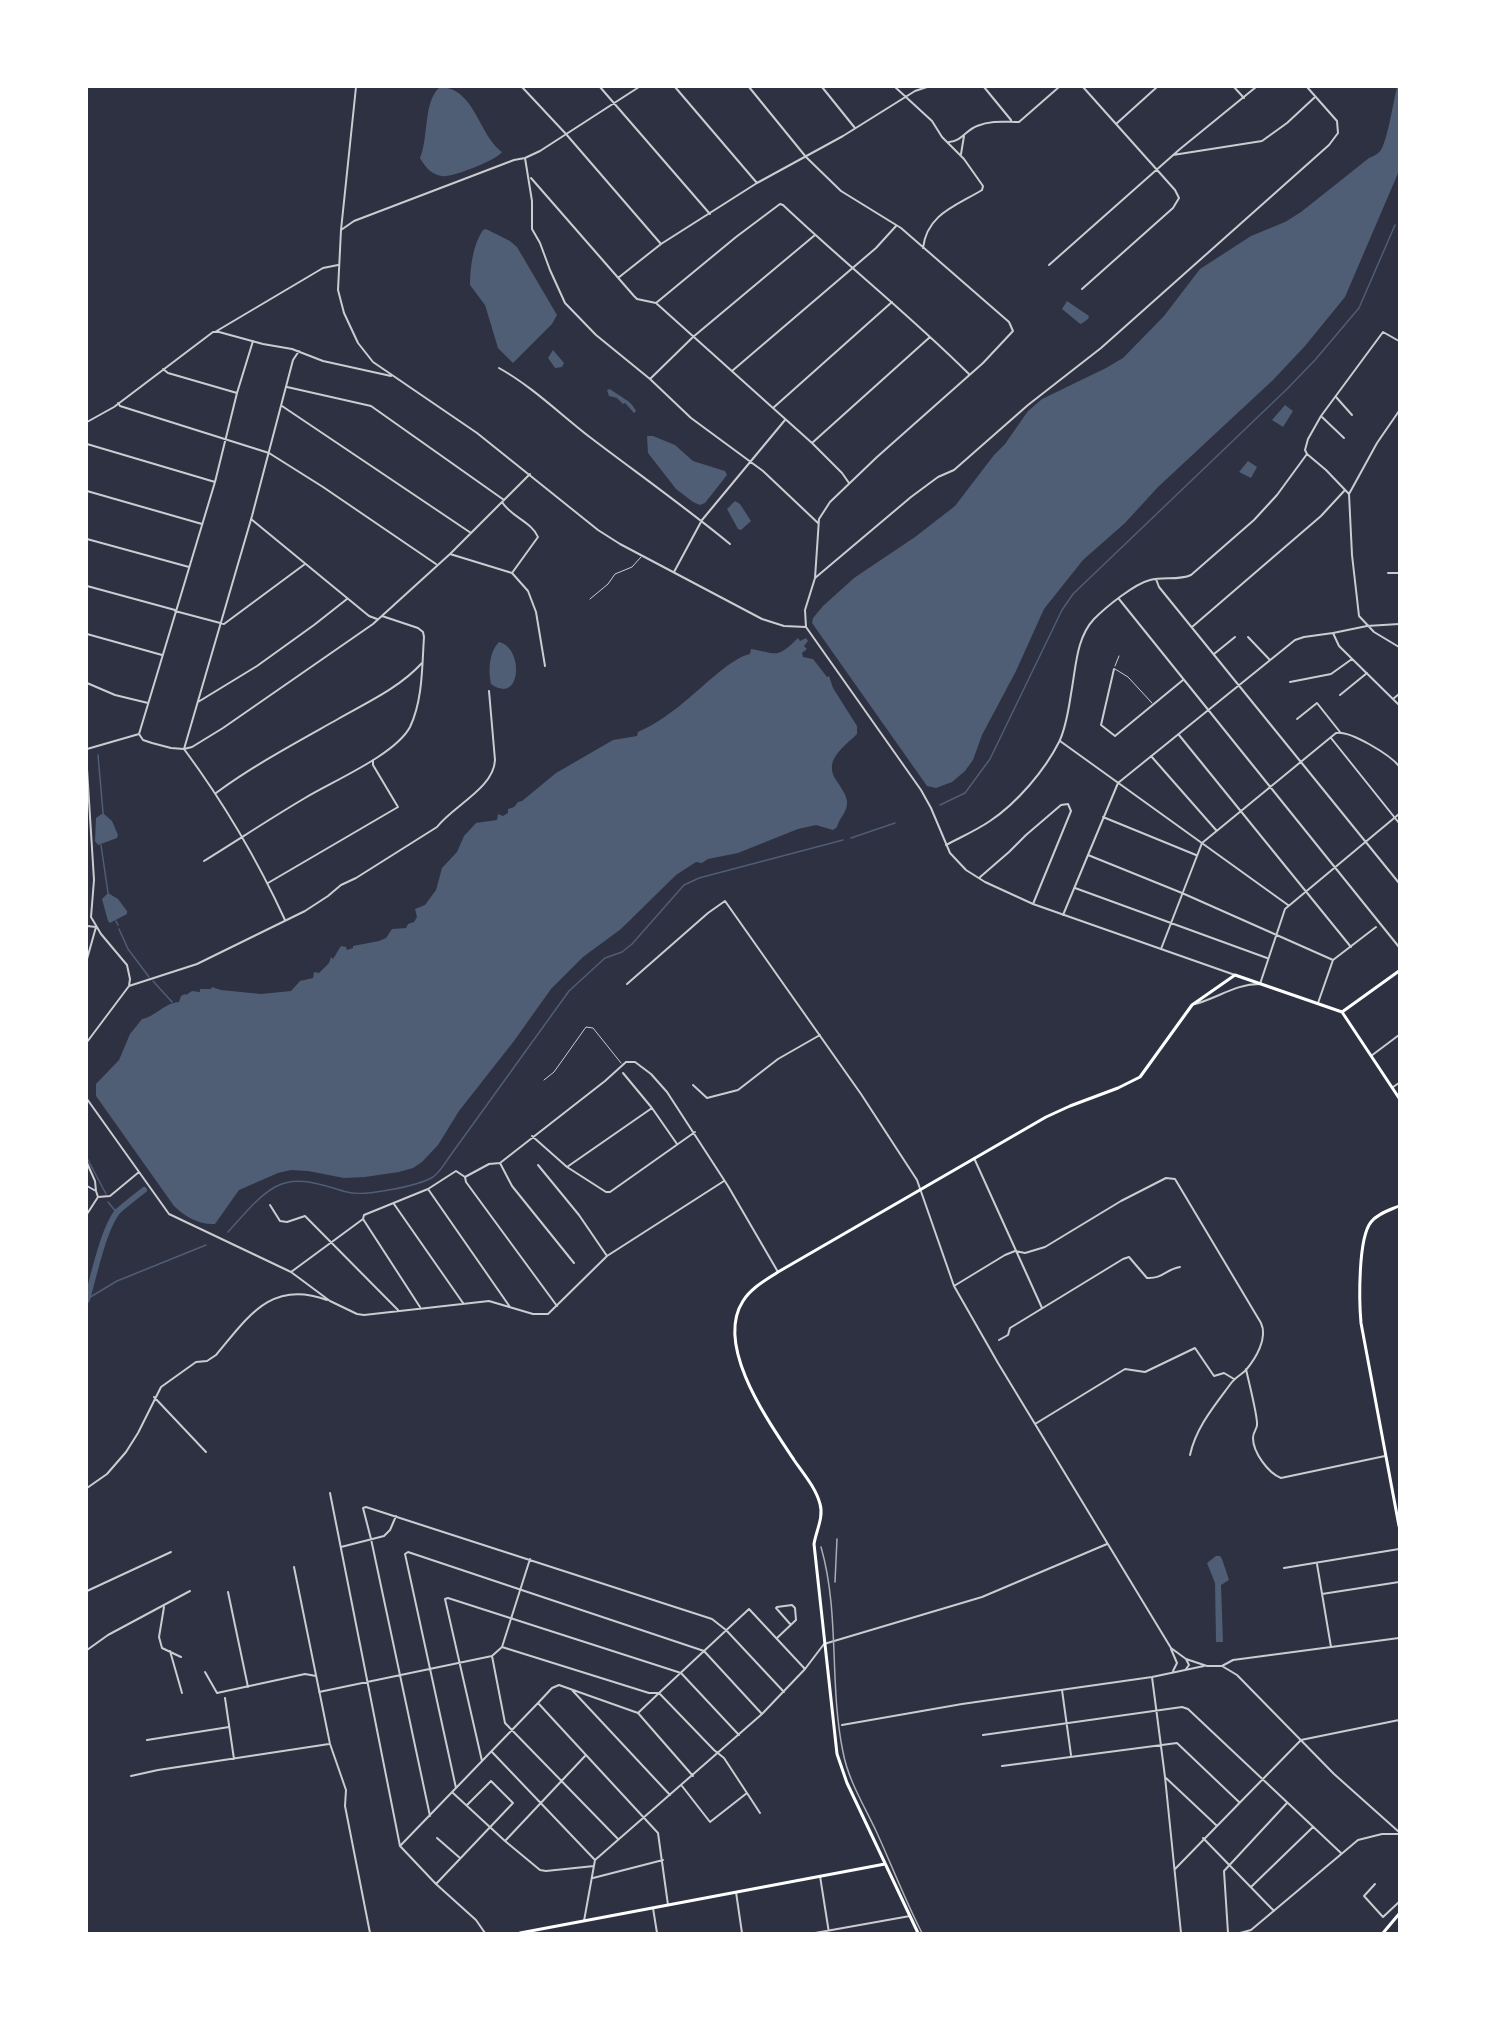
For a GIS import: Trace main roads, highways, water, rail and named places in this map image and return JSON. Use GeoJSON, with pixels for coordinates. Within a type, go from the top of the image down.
{"type":"FeatureCollection","features":[{"type":"Feature","properties":{"kind":"main road"},"geometry":{"type":"LineString","coordinates":[[1342,1012],[1399,971]]}},
{"type":"Feature","properties":{"kind":"main road"},"geometry":{"type":"LineString","coordinates":[[918,1933],[847,1783],[837,1754],[814,1544],[821,1513],[820,1505],[812,1488],[768,1419],[740,1364],[735,1347],[736,1320],[742,1301],[754,1288],[778,1272],[1046,1117],[1140,1077],[1192,1005],[1235,975],[1342,1012],[1399,1098]]}},
{"type":"Feature","properties":{"kind":"main road"},"geometry":{"type":"LineString","coordinates":[[1399,1206],[1379,1215],[1367,1229],[1360,1281],[1361,1323],[1399,1526]]}},
{"type":"Feature","properties":{"kind":"main road"},"geometry":{"type":"LineString","coordinates":[[520,1933],[885,1864]]}},
{"type":"Feature","properties":{"kind":"main road"},"geometry":{"type":"LineString","coordinates":[[1383,1933],[1399,1914]]}},
{"type":"Feature","properties":{"kind":"water"},"geometry":{"type":"Polygon","coordinates":[[[440,87],[452,89],[469,103],[487,134],[502,152],[491,160],[453,175],[434,174],[426,167],[420,158],[431,101],[440,87]]]}},
{"type":"Feature","properties":{"kind":"water"},"geometry":{"type":"Polygon","coordinates":[[[1397,87],[1399,87],[1399,171],[1345,297],[1305,346],[1273,380],[1158,487],[1125,523],[1083,560],[1044,609],[1016,671],[982,735],[973,760],[965,771],[952,782],[936,788],[927,786],[812,623],[813,618],[854,578],[915,537],[955,506],[1005,444],[1028,411],[1042,399],[1123,358],[1164,316],[1200,269],[1251,236],[1285,222],[1301,212],[1369,158],[1379,153],[1386,137],[1397,87]]]}},
{"type":"Feature","properties":{"kind":"water"},"geometry":{"type":"Polygon","coordinates":[[[486,229],[517,247],[557,315],[552,324],[513,363],[498,348],[485,305],[470,285],[474,249],[483,230],[486,229]]]}},
{"type":"Feature","properties":{"kind":"water"},"geometry":{"type":"Polygon","coordinates":[[[1067,301],[1089,316],[1088,319],[1081,324],[1062,309],[1067,301]]]}},
{"type":"Feature","properties":{"kind":"water"},"geometry":{"type":"Polygon","coordinates":[[[553,350],[564,363],[562,367],[555,368],[548,358],[553,350]]]}},
{"type":"Feature","properties":{"kind":"water"},"geometry":{"type":"Polygon","coordinates":[[[610,389],[628,401],[636,411],[634,413],[625,403],[609,396],[607,390],[610,389]]]}},
{"type":"Feature","properties":{"kind":"water"},"geometry":{"type":"Polygon","coordinates":[[[1285,405],[1293,411],[1283,427],[1272,420],[1285,405]]]}},
{"type":"Feature","properties":{"kind":"water"},"geometry":{"type":"Polygon","coordinates":[[[647,436],[653,436],[675,445],[693,461],[725,471],[727,475],[705,503],[700,505],[693,502],[676,489],[648,453],[647,436]]]}},
{"type":"Feature","properties":{"kind":"water"},"geometry":{"type":"Polygon","coordinates":[[[1248,461],[1257,467],[1251,478],[1239,472],[1248,461]]]}},
{"type":"Feature","properties":{"kind":"water"},"geometry":{"type":"Polygon","coordinates":[[[735,501],[740,504],[751,521],[741,530],[738,529],[727,509],[735,501]]]}},
{"type":"Feature","properties":{"kind":"water"},"geometry":{"type":"Polygon","coordinates":[[[798,638],[800,641],[806,638],[808,641],[804,646],[807,649],[802,653],[803,657],[813,659],[827,677],[829,676],[833,688],[857,726],[857,734],[837,754],[832,766],[836,780],[847,801],[837,827],[833,830],[816,825],[798,829],[738,853],[708,859],[702,863],[696,862],[676,875],[621,929],[583,957],[551,989],[459,1111],[438,1145],[413,1168],[365,1177],[344,1178],[308,1171],[291,1170],[278,1173],[239,1190],[215,1224],[193,1220],[174,1206],[96,1096],[96,1084],[119,1060],[130,1034],[142,1019],[179,1002],[181,996],[185,994],[192,991],[200,992],[200,989],[211,989],[212,987],[261,994],[291,991],[300,981],[313,978],[314,972],[319,973],[329,963],[331,957],[333,959],[341,946],[346,947],[347,950],[353,946],[386,938],[392,929],[406,928],[417,917],[415,909],[425,905],[436,890],[442,868],[457,852],[464,836],[476,823],[497,820],[498,814],[503,816],[508,813],[508,809],[522,801],[556,773],[613,740],[637,736],[638,732],[671,712],[726,667],[750,654],[751,649],[776,653],[785,650],[798,638]]]}},
{"type":"Feature","properties":{"kind":"water"},"geometry":{"type":"Polygon","coordinates":[[[499,642],[507,646],[516,663],[514,682],[509,687],[501,689],[491,684],[490,673],[491,656],[499,642]]]}},
{"type":"Feature","properties":{"kind":"water"},"geometry":{"type":"Polygon","coordinates":[[[103,813],[112,821],[118,835],[117,838],[98,845],[95,841],[96,818],[103,813]]]}},
{"type":"Feature","properties":{"kind":"water"},"geometry":{"type":"Polygon","coordinates":[[[108,893],[118,899],[127,911],[127,914],[110,923],[102,899],[108,893]]]}},
{"type":"Feature","properties":{"kind":"water"},"geometry":{"type":"Polygon","coordinates":[[[1216,1556],[1222,1559],[1229,1580],[1221,1585],[1223,1642],[1216,1642],[1215,1583],[1207,1563],[1216,1556]]]}},
{"type":"Feature","properties":{"kind":"waterway"},"geometry":{"type":"LineString","coordinates":[[940,805],[965,793],[990,759],[1062,610],[1073,594],[1315,360],[1359,308],[1395,225]]}},
{"type":"Feature","properties":{"kind":"waterway"},"geometry":{"type":"LineString","coordinates":[[98,755],[103,813]]}},
{"type":"Feature","properties":{"kind":"waterway"},"geometry":{"type":"LineString","coordinates":[[851,838],[895,823]]}},
{"type":"Feature","properties":{"kind":"waterway"},"geometry":{"type":"LineString","coordinates":[[228,1232],[262,1197],[284,1183],[311,1182],[347,1192],[365,1193],[403,1187],[433,1177],[569,991],[605,958],[622,952],[632,944],[684,885],[699,878],[843,840]]}},
{"type":"Feature","properties":{"kind":"waterway"},"geometry":{"type":"LineString","coordinates":[[101,845],[108,893]]}},
{"type":"Feature","properties":{"kind":"waterway"},"geometry":{"type":"LineString","coordinates":[[116,921],[118,925]]}},
{"type":"Feature","properties":{"kind":"waterway"},"geometry":{"type":"LineString","coordinates":[[119,929],[128,949],[149,977]]}},
{"type":"Feature","properties":{"kind":"waterway"},"geometry":{"type":"LineString","coordinates":[[153,981],[172,1002]]}},
{"type":"Feature","properties":{"kind":"waterway"},"geometry":{"type":"LineString","coordinates":[[87,1158],[106,1194]]}},
{"type":"Feature","properties":{"kind":"waterway"},"geometry":{"type":"LineString","coordinates":[[87,1300],[100,1253],[113,1219],[118,1211],[144,1190]]}},
{"type":"Feature","properties":{"kind":"waterway"},"geometry":{"type":"LineString","coordinates":[[108,1202],[117,1213]]}},
{"type":"Feature","properties":{"kind":"waterway"},"geometry":{"type":"LineString","coordinates":[[87,1299],[117,1281],[206,1245]]}},
{"type":"Feature","properties":{"kind":"railway"},"geometry":{"type":"LineString","coordinates":[[835,1582],[837,1539]]}},
{"type":"Feature","properties":{"kind":"railway"},"geometry":{"type":"LineString","coordinates":[[821,1547],[827,1572],[833,1623],[836,1701],[845,1762],[922,1933]]}}]}
